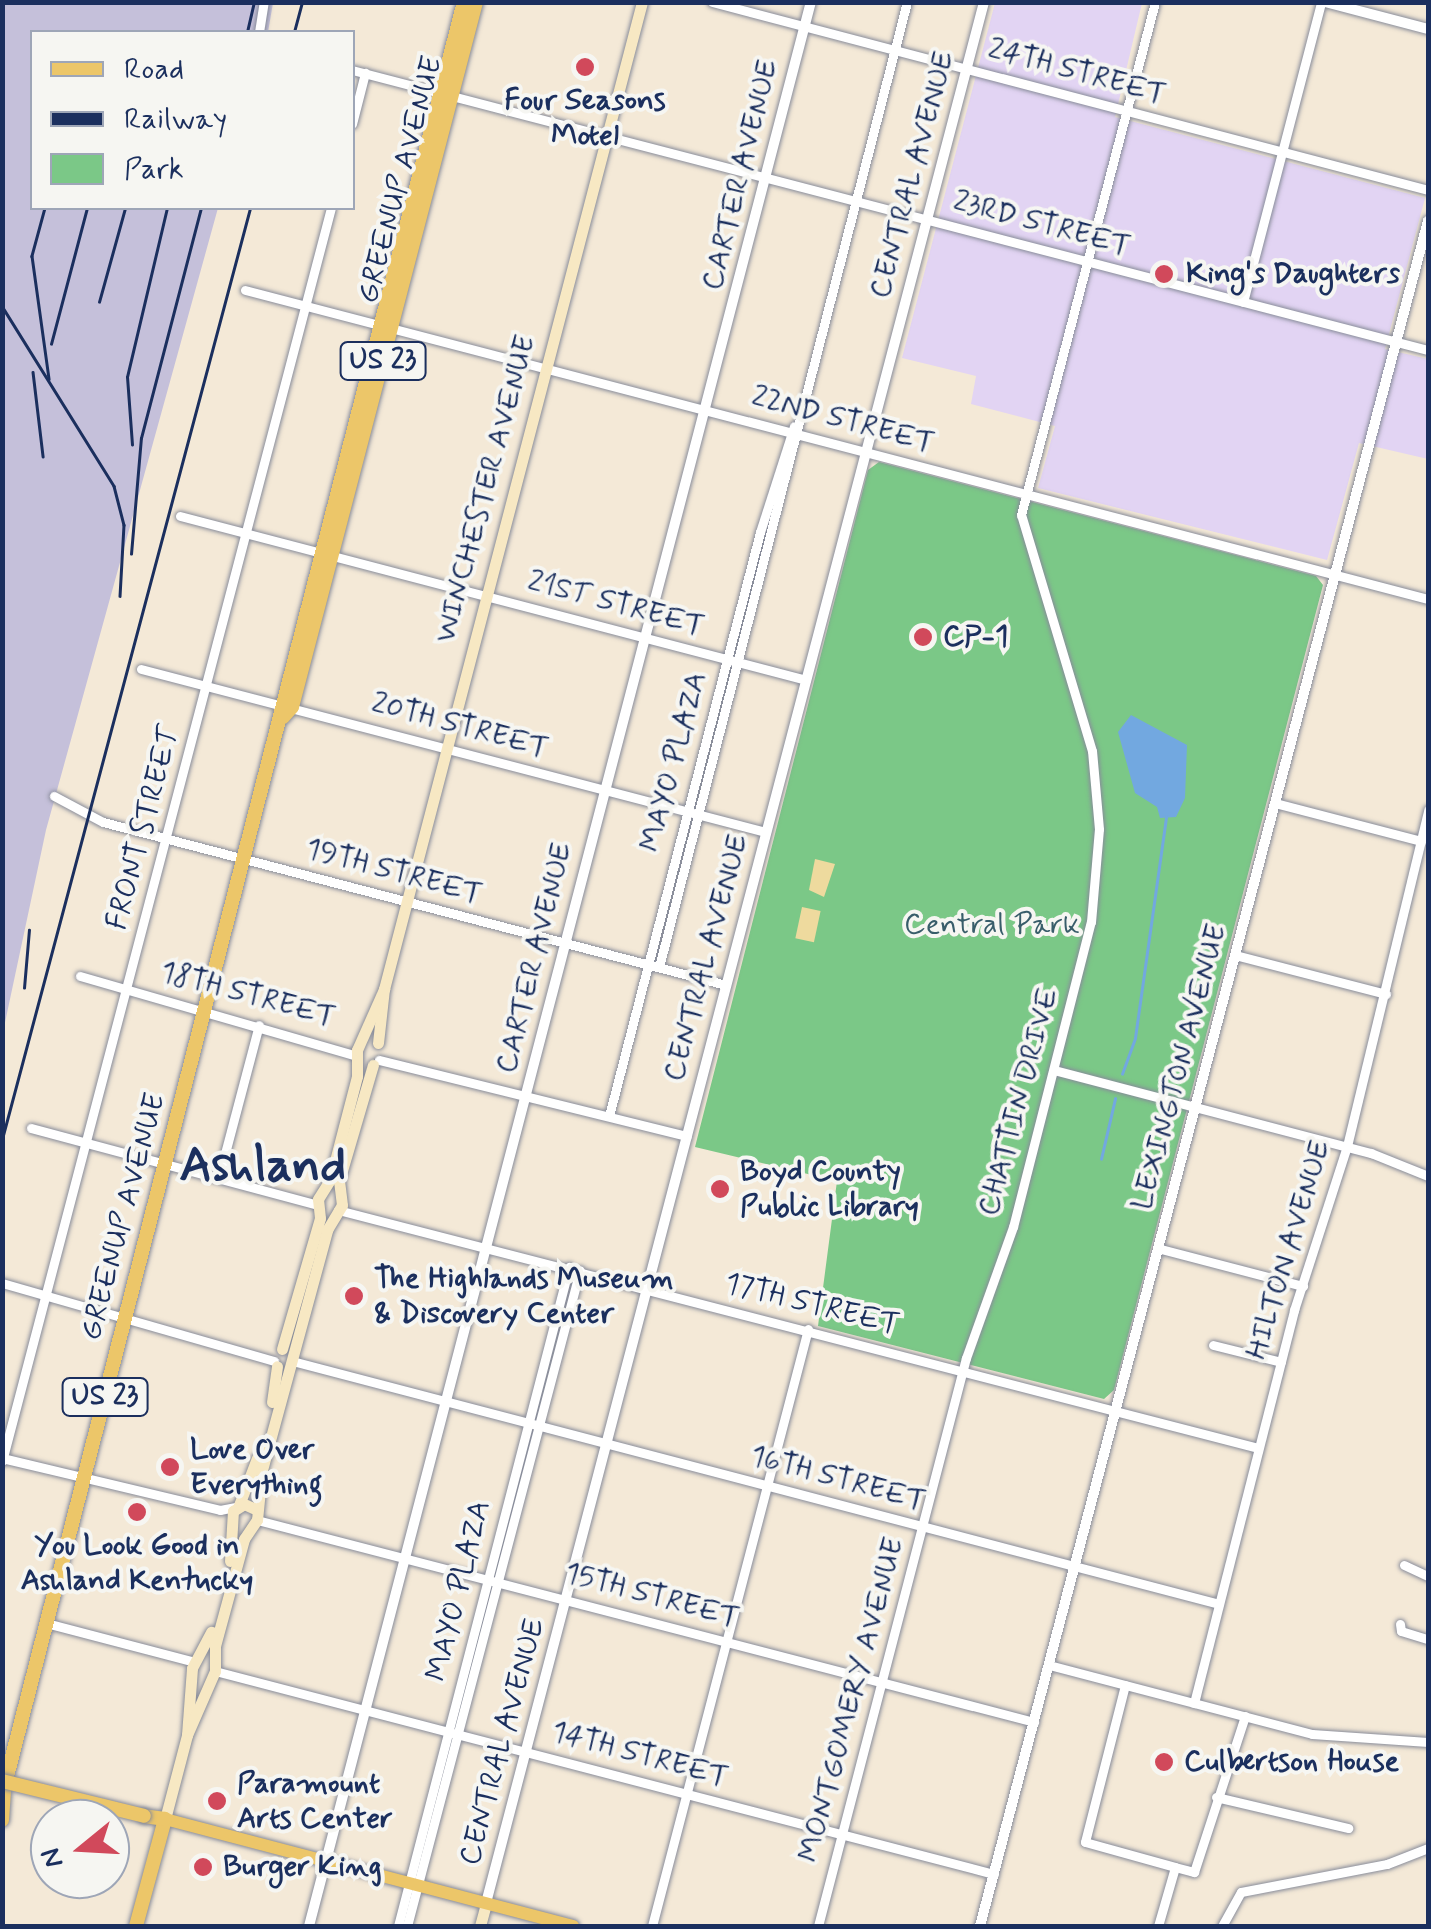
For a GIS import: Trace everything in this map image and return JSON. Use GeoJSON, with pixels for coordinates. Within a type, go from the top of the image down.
{"type":"FeatureCollection","features":[{"type":"Feature","properties":{"kind":"highway","name":"GREENUP AVENUE"},"geometry":{"type":"LineString","coordinates":[[446,95],[464,2]]}},
{"type":"Feature","properties":{"kind":"highway","name":"GREENUP AVENUE"},"geometry":{"type":"LineString","coordinates":[[2,1820],[3,1786],[446,95],[476,2]]}},
{"type":"Feature","properties":{"kind":"highway"},"geometry":{"type":"LineString","coordinates":[[3,1786],[164,1819]]}},
{"type":"Feature","properties":{"kind":"highway","name":"WINCHESTER AVENUE"},"geometry":{"type":"LineString","coordinates":[[136,1926],[164,1819]]}},
{"type":"Feature","properties":{"kind":"main road","name":"WINCHESTER AVENUE"},"geometry":{"type":"LineString","coordinates":[[187,1735],[195,1666],[224,1586],[235,1514],[372,1054],[406,901],[642,2]]}},
{"type":"Feature","properties":{"kind":"main road","name":"WINCHESTER AVENUE"},"geometry":{"type":"LineString","coordinates":[[164,1819],[187,1735],[213,1671],[254,1519],[282,1358]]}},
{"type":"Feature","properties":{"kind":"main road"},"geometry":{"type":"LineString","coordinates":[[235,1514],[254,1519]]}},
{"type":"Feature","properties":{"kind":"main road"},"geometry":{"type":"LineString","coordinates":[[235,1514],[254,1519]]}},
{"type":"Feature","properties":{"kind":"main road"},"geometry":{"type":"LineString","coordinates":[[195,1666],[213,1671]]}},
{"type":"Feature","properties":{"kind":"main road"},"geometry":{"type":"LineString","coordinates":[[195,1666],[213,1671]]}},
{"type":"Feature","properties":{"kind":"main road"},"geometry":{"type":"LineString","coordinates":[[164,1819],[573,1926]]}},
{"type":"Feature","properties":{"kind":"main road","name":"CENTRAL AVENUE"},"geometry":{"type":"LineString","coordinates":[[480,1926],[486,1903]]}},
{"type":"Feature","properties":{"kind":"street"},"geometry":{"type":"LineString","coordinates":[[259,30],[264,2]]}},
{"type":"Feature","properties":{"kind":"street","name":"24TH STREET"},"geometry":{"type":"LineString","coordinates":[[712,2],[1428,190]]}},
{"type":"Feature","properties":{"kind":"street","name":"CARTER AVENUE"},"geometry":{"type":"LineString","coordinates":[[309,1926],[811,2]]}},
{"type":"Feature","properties":{"kind":"street","name":"MAYO PLAZA"},"geometry":{"type":"LineString","coordinates":[[609,1116],[726,660],[794,429],[907,2]]}},
{"type":"Feature","properties":{"kind":"street","name":"CENTRAL AVENUE"},"geometry":{"type":"LineString","coordinates":[[486,1903],[984,2]]}},
{"type":"Feature","properties":{"kind":"street","name":"CHATTIN DRIVE"},"geometry":{"type":"LineString","coordinates":[[964,1370],[1012,1227],[1091,922],[1099,808],[1082,702],[1023,537],[1026,494],[1154,2]]}},
{"type":"Feature","properties":{"kind":"street"},"geometry":{"type":"LineString","coordinates":[[1243,302],[1323,2],[1428,29]]}},
{"type":"Feature","properties":{"kind":"street","name":"23RD STREET"},"geometry":{"type":"LineString","coordinates":[[355,71],[1428,350]]}},
{"type":"Feature","properties":{"kind":"street"},"geometry":{"type":"LineString","coordinates":[[355,113],[366,74]]}},
{"type":"Feature","properties":{"kind":"street","name":"FRONT STREET"},"geometry":{"type":"LineString","coordinates":[[3,1459],[330,210]]}},
{"type":"Feature","properties":{"kind":"street","name":"LEXINGTON AVENUE"},"geometry":{"type":"LineString","coordinates":[[980,1926],[1428,220]]}},
{"type":"Feature","properties":{"kind":"street","name":"22ND STREET"},"geometry":{"type":"LineString","coordinates":[[245,290],[794,429],[866,452],[1428,599]]}},
{"type":"Feature","properties":{"kind":"street","name":"MAYO PLAZA"},"geometry":{"type":"LineString","coordinates":[[660,967],[740,663],[794,429]]}},
{"type":"Feature","properties":{"kind":"street","name":"21ST STREET"},"geometry":{"type":"LineString","coordinates":[[180,516],[806,680]]}},
{"type":"Feature","properties":{"kind":"street","name":"20TH STREET"},"geometry":{"type":"LineString","coordinates":[[141,670],[766,832]]}},
{"type":"Feature","properties":{"kind":"street","name":"19TH STREET"},"geometry":{"type":"LineString","coordinates":[[54,796],[93,819],[726,985]]}},
{"type":"Feature","properties":{"kind":"street"},"geometry":{"type":"LineString","coordinates":[[1275,803],[1421,841]]}},
{"type":"Feature","properties":{"kind":"street","name":"HILTON AVENUE"},"geometry":{"type":"LineString","coordinates":[[1194,1703],[1281,1362],[1347,1146],[1428,810]]}},
{"type":"Feature","properties":{"kind":"street"},"geometry":{"type":"LineString","coordinates":[[1236,955],[1386,994]]}},
{"type":"Feature","properties":{"kind":"street","name":"18TH STREET"},"geometry":{"type":"LineString","coordinates":[[80,976],[687,1136]]}},
{"type":"Feature","properties":{"kind":"street"},"geometry":{"type":"LineString","coordinates":[[220,1176],[259,1024]]}},
{"type":"Feature","properties":{"kind":"street"},"geometry":{"type":"LineString","coordinates":[[1054,1070],[1347,1146],[1428,1176]]}},
{"type":"Feature","properties":{"kind":"street","name":"17TH STREET"},"geometry":{"type":"LineString","coordinates":[[32,1128],[1258,1448]]}},
{"type":"Feature","properties":{"kind":"street"},"geometry":{"type":"LineString","coordinates":[[1157,1248],[1303,1286]]}},
{"type":"Feature","properties":{"kind":"street","name":"MAYO PLAZA"},"geometry":{"type":"LineString","coordinates":[[454,1732],[528,1424],[574,1268]]}},
{"type":"Feature","properties":{"kind":"street","name":"MAYO PLAZA"},"geometry":{"type":"LineString","coordinates":[[398,1926],[500,1582],[540,1427],[574,1268]]}},
{"type":"Feature","properties":{"kind":"street"},"geometry":{"type":"LineString","coordinates":[[2,1283],[282,1358]]}},
{"type":"Feature","properties":{"kind":"street"},"geometry":{"type":"LineString","coordinates":[[652,1926],[808,1329]]}},
{"type":"Feature","properties":{"kind":"street"},"geometry":{"type":"LineString","coordinates":[[1213,1345],[1281,1362]]}},
{"type":"Feature","properties":{"kind":"street","name":"16TH STREET"},"geometry":{"type":"LineString","coordinates":[[282,1358],[444,1404],[1219,1604]]}},
{"type":"Feature","properties":{"kind":"street","name":"MONTGOMERY AVENUE"},"geometry":{"type":"LineString","coordinates":[[818,1926],[964,1370]]}},
{"type":"Feature","properties":{"kind":"street"},"geometry":{"type":"LineString","coordinates":[[3,1459],[85,1475],[235,1514]]}},
{"type":"Feature","properties":{"kind":"street","name":"15TH STREET"},"geometry":{"type":"LineString","coordinates":[[254,1519],[1034,1722]]}},
{"type":"Feature","properties":{"kind":"street"},"geometry":{"type":"LineString","coordinates":[[1404,1565],[1428,1576]]}},
{"type":"Feature","properties":{"kind":"street"},"geometry":{"type":"LineString","coordinates":[[46,1623],[195,1666]]}},
{"type":"Feature","properties":{"kind":"street"},"geometry":{"type":"LineString","coordinates":[[1400,1624],[1401,1630],[1428,1640]]}},
{"type":"Feature","properties":{"kind":"street"},"geometry":{"type":"LineString","coordinates":[[1049,1665],[1312,1734],[1428,1742]]}},
{"type":"Feature","properties":{"kind":"street","name":"14TH STREET"},"geometry":{"type":"LineString","coordinates":[[213,1671],[994,1874]]}},
{"type":"Feature","properties":{"kind":"street"},"geometry":{"type":"LineString","coordinates":[[1125,1685],[1085,1842],[1194,1872],[1216,1797],[1230,1774],[1245,1716]]}},
{"type":"Feature","properties":{"kind":"street"},"geometry":{"type":"LineString","coordinates":[[1216,1797],[1348,1828]]}},
{"type":"Feature","properties":{"kind":"street"},"geometry":{"type":"LineString","coordinates":[[1222,1926],[1242,1892],[1387,1864],[1428,1848]]}},
{"type":"Feature","properties":{"kind":"street"},"geometry":{"type":"LineString","coordinates":[[1158,1926],[1175,1867]]}},
{"type":"Feature","properties":{"kind":"street","name":"MAYO PLAZA"},"geometry":{"type":"LineString","coordinates":[[407,1926],[413,1885]]}},
{"type":"Feature","properties":{"kind":"shaded area"},"geometry":{"type":"Polygon","coordinates":[[[3,3],[273,3],[268,30],[30,30],[30,210],[217,210],[46,830],[3,1032],[3,3]]]}},
{"type":"Feature","properties":{"kind":"shaded area","name":"King's Daughters"},"geometry":{"type":"Polygon","coordinates":[[[995,3],[1142,3],[1115,117],[1425,198],[1385,349],[1428,359],[1428,459],[1359,443],[1327,560],[1038,488],[1055,426],[971,404],[976,376],[902,358],[995,3]]]}},
{"type":"Feature","properties":{"kind":"green space","name":"Central Park"},"geometry":{"type":"Polygon","coordinates":[[[879,462],[1316,576],[1323,585],[1114,1390],[1104,1399],[818,1326],[837,1181],[695,1147],[868,470],[879,462]]]}},
{"type":"Feature","properties":{"kind":"sand"},"geometry":{"type":"Polygon","coordinates":[[[815,859],[835,864],[824,897],[809,890],[815,859]]]}},
{"type":"Feature","properties":{"kind":"sand"},"geometry":{"type":"Polygon","coordinates":[[[802,907],[821,911],[814,942],[795,938],[802,907]]]}},
{"type":"Feature","properties":{"kind":"water"},"geometry":{"type":"Polygon","coordinates":[[[1131,715],[1187,745],[1185,798],[1176,817],[1160,818],[1157,807],[1135,793],[1118,732],[1131,715]]]}},
{"type":"Feature","properties":{"kind":"waterway"},"geometry":{"type":"LineString","coordinates":[[1122,1074],[1135,1038],[1166,817]]}},
{"type":"Feature","properties":{"kind":"waterway"},"geometry":{"type":"LineString","coordinates":[[1101,1159],[1115,1099]]}},
{"type":"Feature","properties":{"kind":"railway"},"geometry":{"type":"LineString","coordinates":[[247,30],[254,2]]}},
{"type":"Feature","properties":{"kind":"railway"},"geometry":{"type":"LineString","coordinates":[[295,30],[302,2]]}},
{"type":"Feature","properties":{"kind":"railway"},"geometry":{"type":"LineString","coordinates":[[44,210],[32,256],[49,379]]}},
{"type":"Feature","properties":{"kind":"railway"},"geometry":{"type":"LineString","coordinates":[[51,344],[86,210]]}},
{"type":"Feature","properties":{"kind":"railway"},"geometry":{"type":"LineString","coordinates":[[99,302],[124,210]]}},
{"type":"Feature","properties":{"kind":"railway"},"geometry":{"type":"LineString","coordinates":[[132,445],[127,377],[167,210]]}},
{"type":"Feature","properties":{"kind":"railway"},"geometry":{"type":"LineString","coordinates":[[131,554],[141,438],[200,210]]}},
{"type":"Feature","properties":{"kind":"railway"},"geometry":{"type":"LineString","coordinates":[[2,1139],[249,210]]}},
{"type":"Feature","properties":{"kind":"railway"},"geometry":{"type":"LineString","coordinates":[[2,306],[114,486],[124,525],[120,596]]}},
{"type":"Feature","properties":{"kind":"railway"},"geometry":{"type":"LineString","coordinates":[[33,372],[43,456]]}},
{"type":"Feature","properties":{"kind":"railway"},"geometry":{"type":"LineString","coordinates":[[24,988],[29,930]]}},
{"type":"Feature","properties":{"kind":"place","name":"Four Seasons Motel"},"geometry":{"type":"Point","coordinates":[585,67]}},
{"type":"Feature","properties":{"kind":"place","name":"King's Daughters"},"geometry":{"type":"Point","coordinates":[1164,274]}},
{"type":"Feature","properties":{"kind":"place","name":"CP-1"},"geometry":{"type":"Point","coordinates":[923,637]}},
{"type":"Feature","properties":{"kind":"place","name":"Boyd County Public Library"},"geometry":{"type":"Point","coordinates":[720,1189]}},
{"type":"Feature","properties":{"kind":"place","name":"The Highlands Museum & Discovery Center"},"geometry":{"type":"Point","coordinates":[354,1296]}},
{"type":"Feature","properties":{"kind":"place","name":"Love Over Everything"},"geometry":{"type":"Point","coordinates":[170,1467]}},
{"type":"Feature","properties":{"kind":"place","name":"You Look Good in Ashland Kentucky"},"geometry":{"type":"Point","coordinates":[137,1512]}},
{"type":"Feature","properties":{"kind":"place","name":"Culbertson House"},"geometry":{"type":"Point","coordinates":[1164,1762]}},
{"type":"Feature","properties":{"kind":"place","name":"Paramount Arts Center"},"geometry":{"type":"Point","coordinates":[217,1801]}},
{"type":"Feature","properties":{"kind":"place","name":"Burger King"},"geometry":{"type":"Point","coordinates":[203,1867]}},
{"type":"Feature","properties":{"kind":"district","name":"Ashland"},"geometry":{"type":"Point","coordinates":[263,1167]}}]}
